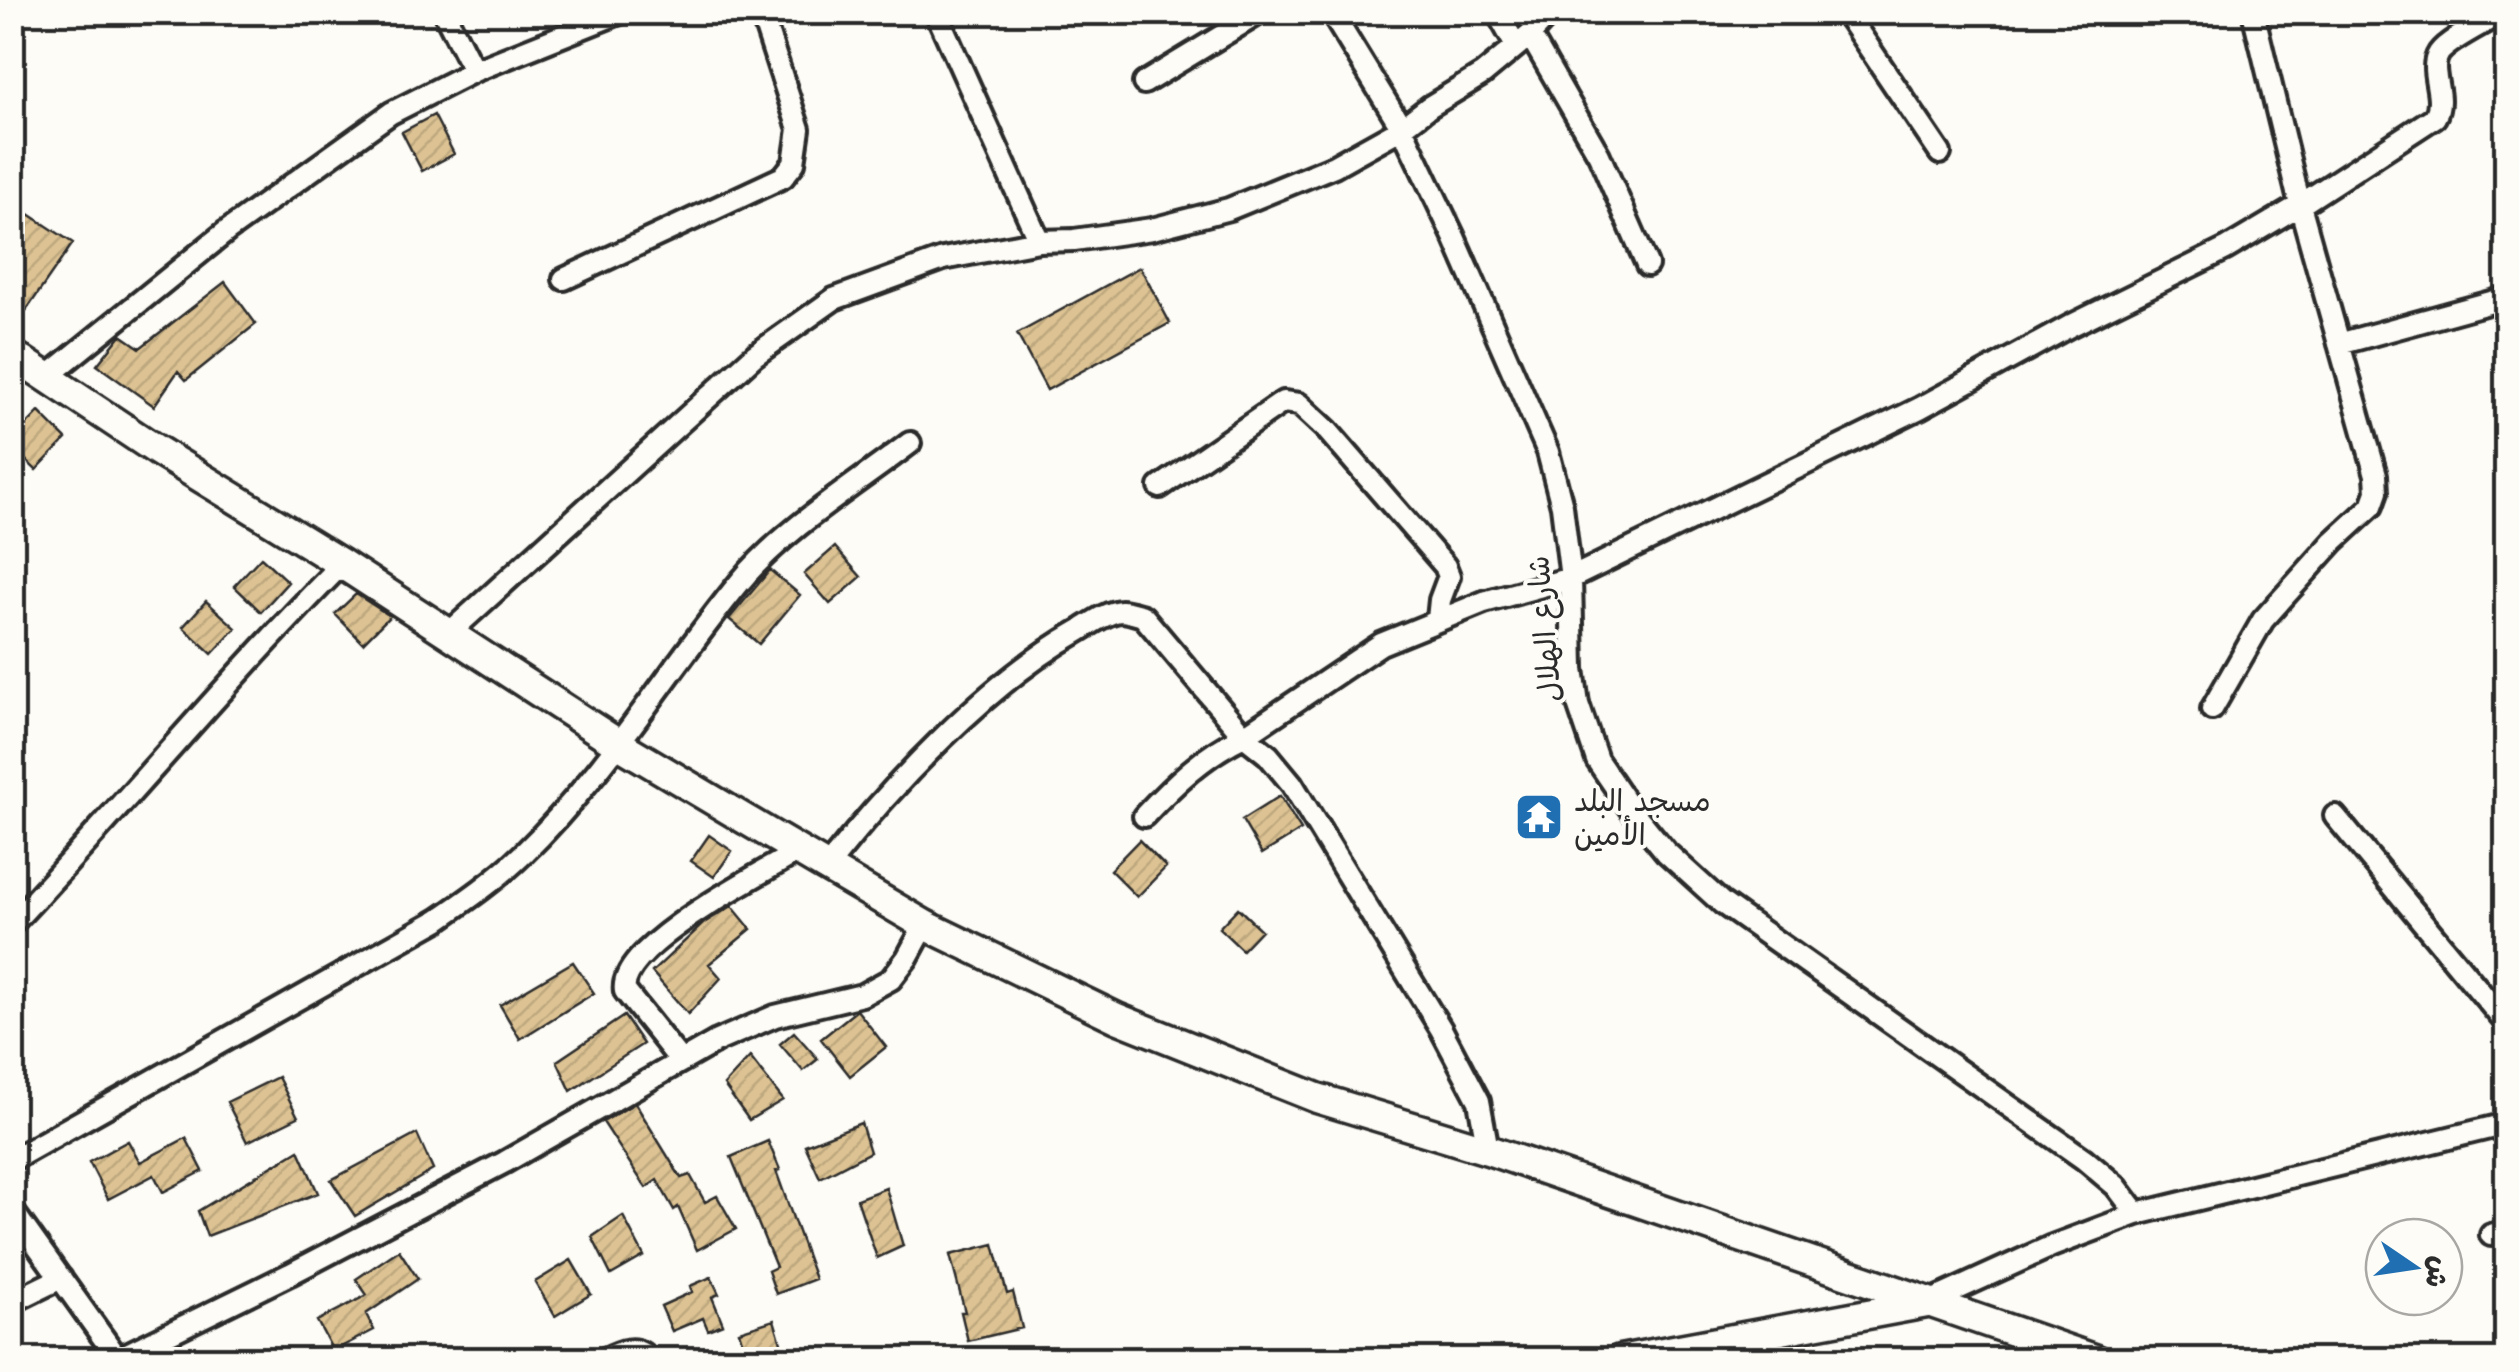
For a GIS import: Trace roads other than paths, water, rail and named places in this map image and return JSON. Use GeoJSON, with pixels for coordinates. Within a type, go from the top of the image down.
{"type":"FeatureCollection","features":[{"type":"Feature","properties":{"kind":"street"},"geometry":{"type":"LineString","coordinates":[[444,12],[474,72]]}},
{"type":"Feature","properties":{"kind":"street"},"geometry":{"type":"LineString","coordinates":[[622,12],[474,72],[391,114],[26,369],[342,564],[618,743],[826,868],[924,925],[1117,1018],[1316,1098],[1488,1150],[2096,1360]]}},
{"type":"Feature","properties":{"kind":"street"},"geometry":{"type":"LineString","coordinates":[[564,279],[784,177],[794,163],[799,130],[761,12]]}},
{"type":"Feature","properties":{"kind":"street"},"geometry":{"type":"LineString","coordinates":[[936,12],[1039,241]]}},
{"type":"Feature","properties":{"kind":"street"},"geometry":{"type":"LineString","coordinates":[[1144,83],[1261,12]]}},
{"type":"Feature","properties":{"kind":"street","name":"شارع الهلال"},"geometry":{"type":"LineString","coordinates":[[1331,12],[1402,128],[1548,452],[1562,506],[1571,578],[1572,669],[1578,704],[1597,760],[1666,852],[1722,902],[2084,1159],[2116,1186],[2137,1214]]}},
{"type":"Feature","properties":{"kind":"street"},"geometry":{"type":"LineString","coordinates":[[1496,12],[1523,41],[1599,155],[1646,265]]}},
{"type":"Feature","properties":{"kind":"street"},"geometry":{"type":"LineString","coordinates":[[448,634],[755,355],[834,299],[943,259],[1039,241],[1074,240],[1152,228],[1229,209],[1334,166],[1402,128],[1483,74],[1551,12]]}},
{"type":"Feature","properties":{"kind":"street"},"geometry":{"type":"LineString","coordinates":[[1845,12],[1940,152]]}},
{"type":"Feature","properties":{"kind":"street"},"geometry":{"type":"LineString","coordinates":[[2212,710],[2263,620],[2334,541],[2372,506],[2376,492],[2376,474],[2300,205],[2252,12]]}},
{"type":"Feature","properties":{"kind":"street"},"geometry":{"type":"LineString","coordinates":[[1144,816],[1177,780],[1222,746],[1244,736],[1381,644],[1484,602],[1571,578],[1920,408],[2070,326],[2226,249],[2435,117],[2440,101],[2435,66],[2442,49],[2502,12]]}},
{"type":"Feature","properties":{"kind":"street"},"geometry":{"type":"LineString","coordinates":[[2340,344],[2506,298]]}},
{"type":"Feature","properties":{"kind":"street"},"geometry":{"type":"LineString","coordinates":[[1160,487],[1283,402],[1299,404],[1357,462],[1445,566],[1449,576],[1438,619]]}},
{"type":"Feature","properties":{"kind":"street"},"geometry":{"type":"LineString","coordinates":[[12,1160],[438,920],[488,885],[524,853],[618,743],[742,580],[786,538],[910,443]]}},
{"type":"Feature","properties":{"kind":"street"},"geometry":{"type":"LineString","coordinates":[[12,924],[342,564]]}},
{"type":"Feature","properties":{"kind":"street"},"geometry":{"type":"LineString","coordinates":[[826,868],[898,786],[985,700],[1054,644],[1103,616],[1121,611],[1143,616],[1244,736],[1292,784],[1441,1028],[1480,1101],[1488,1150]]}},
{"type":"Feature","properties":{"kind":"street"},"geometry":{"type":"LineString","coordinates":[[2335,816],[2506,1023]]}},
{"type":"Feature","properties":{"kind":"street"},"geometry":{"type":"LineString","coordinates":[[680,1060],[626,991],[628,974],[667,930],[798,851]]}},
{"type":"Feature","properties":{"kind":"street"},"geometry":{"type":"LineString","coordinates":[[12,1210],[119,1359],[505,1162],[680,1060],[775,1016],[862,995],[891,979],[908,958],[924,925]]}},
{"type":"Feature","properties":{"kind":"street"},"geometry":{"type":"LineString","coordinates":[[1620,1360],[1929,1302],[2052,1246],[2137,1214],[2506,1124]]}},
{"type":"Feature","properties":{"kind":"street"},"geometry":{"type":"LineString","coordinates":[[12,1302],[61,1278]]}},
{"type":"Feature","properties":{"kind":"street"},"geometry":{"type":"LineString","coordinates":[[603,1360],[626,1349],[645,1354],[649,1360]]}},
{"type":"Feature","properties":{"kind":"place","name":"مسجد البلد الأمين"},"geometry":{"type":"Point","coordinates":[1539,817]}}]}
